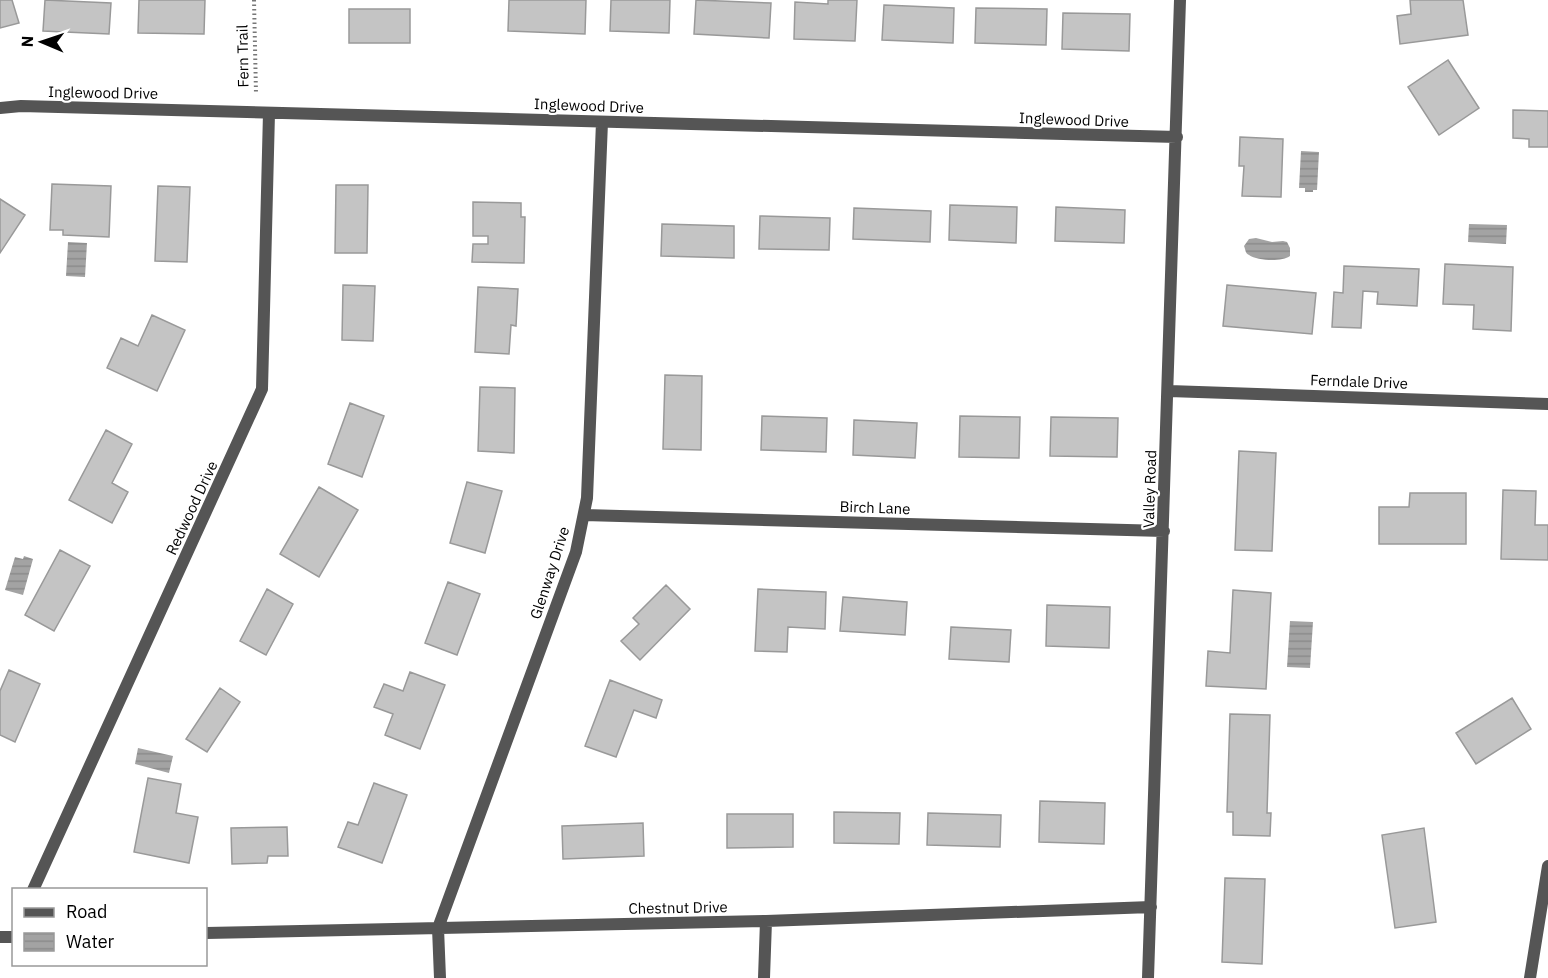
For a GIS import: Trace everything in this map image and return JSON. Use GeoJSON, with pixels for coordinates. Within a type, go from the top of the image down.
{"type":"FeatureCollection","features":[{"type":"Feature","properties":{"kind":"street","name":"Valley Road"},"geometry":{"type":"LineString","coordinates":[[1149,978],[1180,0]]}},
{"type":"Feature","properties":{"kind":"street","name":"Inglewood Drive"},"geometry":{"type":"LineString","coordinates":[[0,108],[21,106],[1177,137]]}},
{"type":"Feature","properties":{"kind":"street","name":"Redwood Drive"},"geometry":{"type":"LineString","coordinates":[[34,888],[262,389],[262,113]]}},
{"type":"Feature","properties":{"kind":"street","name":"Glenway Drive"},"geometry":{"type":"LineString","coordinates":[[440,978],[438,928],[576,552],[584,515],[587,498],[602,122]]}},
{"type":"Feature","properties":{"kind":"street","name":"Ferndale Drive"},"geometry":{"type":"LineString","coordinates":[[1168,391],[1548,404]]}},
{"type":"Feature","properties":{"kind":"street","name":"Birch Lane"},"geometry":{"type":"LineString","coordinates":[[584,515],[1164,531]]}},
{"type":"Feature","properties":{"kind":"street"},"geometry":{"type":"LineString","coordinates":[[1530,978],[1548,866]]}},
{"type":"Feature","properties":{"kind":"street","name":"Chestnut Drive"},"geometry":{"type":"LineString","coordinates":[[207,933],[766,921],[1151,907]]}},
{"type":"Feature","properties":{"kind":"street"},"geometry":{"type":"LineString","coordinates":[[764,978],[766,921]]}},
{"type":"Feature","properties":{"kind":"path","name":"Fern Trail"},"geometry":{"type":"LineString","coordinates":[[254,0],[262,113]]}},
{"type":"Feature","properties":{"kind":"water"},"geometry":{"type":"Polygon","coordinates":[[[1301,151],[1319,152],[1317,190],[1313,192],[1305,192],[1305,188],[1299,188],[1301,151]]]}},
{"type":"Feature","properties":{"kind":"water"},"geometry":{"type":"Polygon","coordinates":[[[1469,224],[1507,225],[1506,244],[1468,242],[1469,224]]]}},
{"type":"Feature","properties":{"kind":"water"},"geometry":{"type":"Polygon","coordinates":[[[1256,238],[1272,242],[1287,242],[1290,256],[1270,260],[1258,259],[1249,255],[1244,246],[1249,239],[1256,238]]]}},
{"type":"Feature","properties":{"kind":"water"},"geometry":{"type":"Polygon","coordinates":[[[68,242],[87,243],[85,277],[66,276],[68,242]]]}},
{"type":"Feature","properties":{"kind":"water"},"geometry":{"type":"Polygon","coordinates":[[[24,556],[33,559],[23,595],[5,590],[15,557],[23,559],[24,556]]]}},
{"type":"Feature","properties":{"kind":"water"},"geometry":{"type":"Polygon","coordinates":[[[1290,621],[1313,622],[1310,668],[1287,667],[1290,621]]]}},
{"type":"Feature","properties":{"kind":"water"},"geometry":{"type":"Polygon","coordinates":[[[138,748],[173,756],[169,773],[135,764],[138,748]]]}},
{"type":"Feature","properties":{"kind":"building"},"geometry":{"type":"Polygon","coordinates":[[[0,0],[12,0],[19,23],[0,28],[0,0]]]}},
{"type":"Feature","properties":{"kind":"building"},"geometry":{"type":"Polygon","coordinates":[[[45,0],[111,3],[109,34],[43,31],[45,0]]]}},
{"type":"Feature","properties":{"kind":"building"},"geometry":{"type":"Polygon","coordinates":[[[139,0],[205,0],[204,34],[138,33],[139,0]]]}},
{"type":"Feature","properties":{"kind":"building"},"geometry":{"type":"Polygon","coordinates":[[[509,0],[586,0],[585,34],[508,31],[509,0]]]}},
{"type":"Feature","properties":{"kind":"building"},"geometry":{"type":"Polygon","coordinates":[[[611,0],[670,0],[669,33],[610,31],[611,0]]]}},
{"type":"Feature","properties":{"kind":"building"},"geometry":{"type":"Polygon","coordinates":[[[696,0],[771,3],[769,38],[694,34],[696,0]]]}},
{"type":"Feature","properties":{"kind":"building"},"geometry":{"type":"Polygon","coordinates":[[[828,0],[857,0],[855,41],[794,39],[795,2],[828,4],[828,0]]]}},
{"type":"Feature","properties":{"kind":"building"},"geometry":{"type":"Polygon","coordinates":[[[1410,0],[1463,0],[1468,35],[1400,44],[1397,16],[1411,14],[1410,0]]]}},
{"type":"Feature","properties":{"kind":"building"},"geometry":{"type":"Polygon","coordinates":[[[884,5],[954,8],[953,43],[882,40],[884,5]]]}},
{"type":"Feature","properties":{"kind":"building"},"geometry":{"type":"Polygon","coordinates":[[[976,8],[1047,9],[1046,45],[975,43],[976,8]]]}},
{"type":"Feature","properties":{"kind":"building"},"geometry":{"type":"Polygon","coordinates":[[[349,9],[410,9],[410,43],[349,43],[349,9]]]}},
{"type":"Feature","properties":{"kind":"building"},"geometry":{"type":"Polygon","coordinates":[[[1063,13],[1130,14],[1129,51],[1062,49],[1063,13]]]}},
{"type":"Feature","properties":{"kind":"building"},"geometry":{"type":"Polygon","coordinates":[[[1448,60],[1479,108],[1439,135],[1408,87],[1448,60]]]}},
{"type":"Feature","properties":{"kind":"building"},"geometry":{"type":"Polygon","coordinates":[[[1513,110],[1548,111],[1548,147],[1529,147],[1529,139],[1513,138],[1513,110]]]}},
{"type":"Feature","properties":{"kind":"building"},"geometry":{"type":"Polygon","coordinates":[[[1240,137],[1283,139],[1281,197],[1242,196],[1244,166],[1239,166],[1240,137]]]}},
{"type":"Feature","properties":{"kind":"building"},"geometry":{"type":"Polygon","coordinates":[[[52,184],[111,186],[109,237],[63,235],[63,230],[50,230],[52,184]]]}},
{"type":"Feature","properties":{"kind":"building"},"geometry":{"type":"Polygon","coordinates":[[[336,185],[368,185],[367,253],[335,253],[336,185]]]}},
{"type":"Feature","properties":{"kind":"building"},"geometry":{"type":"Polygon","coordinates":[[[158,186],[190,187],[187,262],[155,261],[158,186]]]}},
{"type":"Feature","properties":{"kind":"building"},"geometry":{"type":"Polygon","coordinates":[[[0,199],[25,215],[0,253],[0,199]]]}},
{"type":"Feature","properties":{"kind":"building"},"geometry":{"type":"Polygon","coordinates":[[[473,202],[521,203],[521,217],[525,217],[524,263],[472,262],[473,244],[488,244],[488,236],[473,236],[473,202]]]}},
{"type":"Feature","properties":{"kind":"building"},"geometry":{"type":"Polygon","coordinates":[[[950,205],[1017,207],[1016,243],[949,240],[950,205]]]}},
{"type":"Feature","properties":{"kind":"building"},"geometry":{"type":"Polygon","coordinates":[[[1056,207],[1125,210],[1124,243],[1055,241],[1056,207]]]}},
{"type":"Feature","properties":{"kind":"building"},"geometry":{"type":"Polygon","coordinates":[[[854,208],[931,211],[930,242],[853,239],[854,208]]]}},
{"type":"Feature","properties":{"kind":"building"},"geometry":{"type":"Polygon","coordinates":[[[760,216],[830,218],[829,250],[759,249],[760,216]]]}},
{"type":"Feature","properties":{"kind":"building"},"geometry":{"type":"Polygon","coordinates":[[[662,224],[734,226],[734,258],[661,256],[662,224]]]}},
{"type":"Feature","properties":{"kind":"building"},"geometry":{"type":"Polygon","coordinates":[[[1445,264],[1513,267],[1511,331],[1473,329],[1474,305],[1443,304],[1445,264]]]}},
{"type":"Feature","properties":{"kind":"building"},"geometry":{"type":"Polygon","coordinates":[[[1344,266],[1419,269],[1417,306],[1377,304],[1378,292],[1363,291],[1361,328],[1332,327],[1334,292],[1343,293],[1344,266]]]}},
{"type":"Feature","properties":{"kind":"building"},"geometry":{"type":"Polygon","coordinates":[[[343,285],[375,286],[373,341],[342,340],[343,285]]]}},
{"type":"Feature","properties":{"kind":"building"},"geometry":{"type":"Polygon","coordinates":[[[1227,285],[1316,293],[1312,334],[1223,326],[1227,285]]]}},
{"type":"Feature","properties":{"kind":"building"},"geometry":{"type":"Polygon","coordinates":[[[478,287],[518,289],[516,326],[511,325],[509,354],[475,352],[478,287]]]}},
{"type":"Feature","properties":{"kind":"building"},"geometry":{"type":"Polygon","coordinates":[[[152,315],[185,330],[157,391],[107,368],[121,338],[138,346],[152,315]]]}},
{"type":"Feature","properties":{"kind":"building"},"geometry":{"type":"Polygon","coordinates":[[[665,375],[702,376],[701,450],[663,449],[665,375]]]}},
{"type":"Feature","properties":{"kind":"building"},"geometry":{"type":"Polygon","coordinates":[[[480,387],[515,388],[514,453],[478,451],[480,387]]]}},
{"type":"Feature","properties":{"kind":"building"},"geometry":{"type":"Polygon","coordinates":[[[350,403],[384,416],[362,477],[328,464],[350,403]]]}},
{"type":"Feature","properties":{"kind":"building"},"geometry":{"type":"Polygon","coordinates":[[[762,416],[827,418],[826,452],[761,450],[762,416]]]}},
{"type":"Feature","properties":{"kind":"building"},"geometry":{"type":"Polygon","coordinates":[[[960,416],[1020,417],[1019,458],[959,457],[960,416]]]}},
{"type":"Feature","properties":{"kind":"building"},"geometry":{"type":"Polygon","coordinates":[[[1051,417],[1118,418],[1117,457],[1050,456],[1051,417]]]}},
{"type":"Feature","properties":{"kind":"building"},"geometry":{"type":"Polygon","coordinates":[[[854,420],[917,423],[915,458],[853,455],[854,420]]]}},
{"type":"Feature","properties":{"kind":"building"},"geometry":{"type":"Polygon","coordinates":[[[106,430],[132,444],[112,483],[128,492],[112,523],[69,500],[106,430]]]}},
{"type":"Feature","properties":{"kind":"building"},"geometry":{"type":"Polygon","coordinates":[[[1239,451],[1276,453],[1272,551],[1235,550],[1239,451]]]}},
{"type":"Feature","properties":{"kind":"building"},"geometry":{"type":"Polygon","coordinates":[[[467,482],[502,491],[485,553],[450,543],[467,482]]]}},
{"type":"Feature","properties":{"kind":"building"},"geometry":{"type":"Polygon","coordinates":[[[319,487],[358,510],[319,577],[280,554],[319,487]]]}},
{"type":"Feature","properties":{"kind":"building"},"geometry":{"type":"Polygon","coordinates":[[[1503,490],[1536,491],[1535,525],[1548,525],[1548,560],[1501,559],[1503,490]]]}},
{"type":"Feature","properties":{"kind":"building"},"geometry":{"type":"Polygon","coordinates":[[[1410,493],[1466,493],[1466,544],[1379,544],[1379,507],[1409,507],[1410,493]]]}},
{"type":"Feature","properties":{"kind":"building"},"geometry":{"type":"Polygon","coordinates":[[[60,550],[90,566],[54,631],[25,615],[60,550]]]}},
{"type":"Feature","properties":{"kind":"building"},"geometry":{"type":"Polygon","coordinates":[[[448,582],[480,594],[457,655],[425,643],[448,582]]]}},
{"type":"Feature","properties":{"kind":"building"},"geometry":{"type":"Polygon","coordinates":[[[666,585],[690,609],[640,660],[621,641],[639,624],[633,618],[666,585]]]}},
{"type":"Feature","properties":{"kind":"building"},"geometry":{"type":"Polygon","coordinates":[[[267,589],[293,604],[266,655],[240,641],[267,589]]]}},
{"type":"Feature","properties":{"kind":"building"},"geometry":{"type":"Polygon","coordinates":[[[758,589],[826,592],[825,629],[788,627],[787,652],[755,651],[758,589]]]}},
{"type":"Feature","properties":{"kind":"building"},"geometry":{"type":"Polygon","coordinates":[[[1233,590],[1271,593],[1266,689],[1206,686],[1208,651],[1230,653],[1233,590]]]}},
{"type":"Feature","properties":{"kind":"building"},"geometry":{"type":"Polygon","coordinates":[[[843,597],[907,602],[905,635],[840,631],[843,597]]]}},
{"type":"Feature","properties":{"kind":"building"},"geometry":{"type":"Polygon","coordinates":[[[1047,605],[1110,607],[1109,648],[1046,646],[1047,605]]]}},
{"type":"Feature","properties":{"kind":"building"},"geometry":{"type":"Polygon","coordinates":[[[951,627],[1011,630],[1009,662],[949,659],[951,627]]]}},
{"type":"Feature","properties":{"kind":"building"},"geometry":{"type":"Polygon","coordinates":[[[9,670],[40,684],[15,742],[0,735],[0,691],[9,670]]]}},
{"type":"Feature","properties":{"kind":"building"},"geometry":{"type":"Polygon","coordinates":[[[410,672],[445,685],[420,749],[385,735],[393,714],[374,707],[384,684],[403,691],[410,672]]]}},
{"type":"Feature","properties":{"kind":"building"},"geometry":{"type":"Polygon","coordinates":[[[610,680],[662,700],[656,718],[634,710],[616,757],[585,746],[610,680]]]}},
{"type":"Feature","properties":{"kind":"building"},"geometry":{"type":"Polygon","coordinates":[[[220,688],[240,702],[207,752],[186,739],[220,688]]]}},
{"type":"Feature","properties":{"kind":"building"},"geometry":{"type":"Polygon","coordinates":[[[1512,698],[1531,729],[1476,764],[1456,733],[1512,698]]]}},
{"type":"Feature","properties":{"kind":"building"},"geometry":{"type":"Polygon","coordinates":[[[1230,714],[1270,715],[1267,813],[1271,813],[1270,836],[1233,835],[1233,812],[1227,812],[1230,714]]]}},
{"type":"Feature","properties":{"kind":"building"},"geometry":{"type":"Polygon","coordinates":[[[148,778],[181,784],[176,813],[198,817],[189,863],[134,852],[148,778]]]}},
{"type":"Feature","properties":{"kind":"building"},"geometry":{"type":"Polygon","coordinates":[[[374,783],[407,795],[382,863],[338,847],[348,822],[358,825],[374,783]]]}},
{"type":"Feature","properties":{"kind":"building"},"geometry":{"type":"Polygon","coordinates":[[[1040,801],[1105,803],[1104,844],[1039,842],[1040,801]]]}},
{"type":"Feature","properties":{"kind":"building"},"geometry":{"type":"Polygon","coordinates":[[[834,812],[900,813],[899,844],[834,843],[834,812]]]}},
{"type":"Feature","properties":{"kind":"building"},"geometry":{"type":"Polygon","coordinates":[[[928,813],[1001,815],[1000,847],[927,845],[928,813]]]}},
{"type":"Feature","properties":{"kind":"building"},"geometry":{"type":"Polygon","coordinates":[[[727,814],[793,814],[793,847],[727,848],[727,814]]]}},
{"type":"Feature","properties":{"kind":"building"},"geometry":{"type":"Polygon","coordinates":[[[643,823],[644,856],[563,859],[562,826],[643,823]]]}},
{"type":"Feature","properties":{"kind":"building"},"geometry":{"type":"Polygon","coordinates":[[[287,827],[288,856],[268,856],[267,863],[232,864],[231,828],[287,827]]]}},
{"type":"Feature","properties":{"kind":"building"},"geometry":{"type":"Polygon","coordinates":[[[1424,828],[1436,922],[1395,928],[1382,835],[1424,828]]]}},
{"type":"Feature","properties":{"kind":"building"},"geometry":{"type":"Polygon","coordinates":[[[1225,878],[1265,879],[1262,964],[1222,962],[1225,878]]]}}]}
